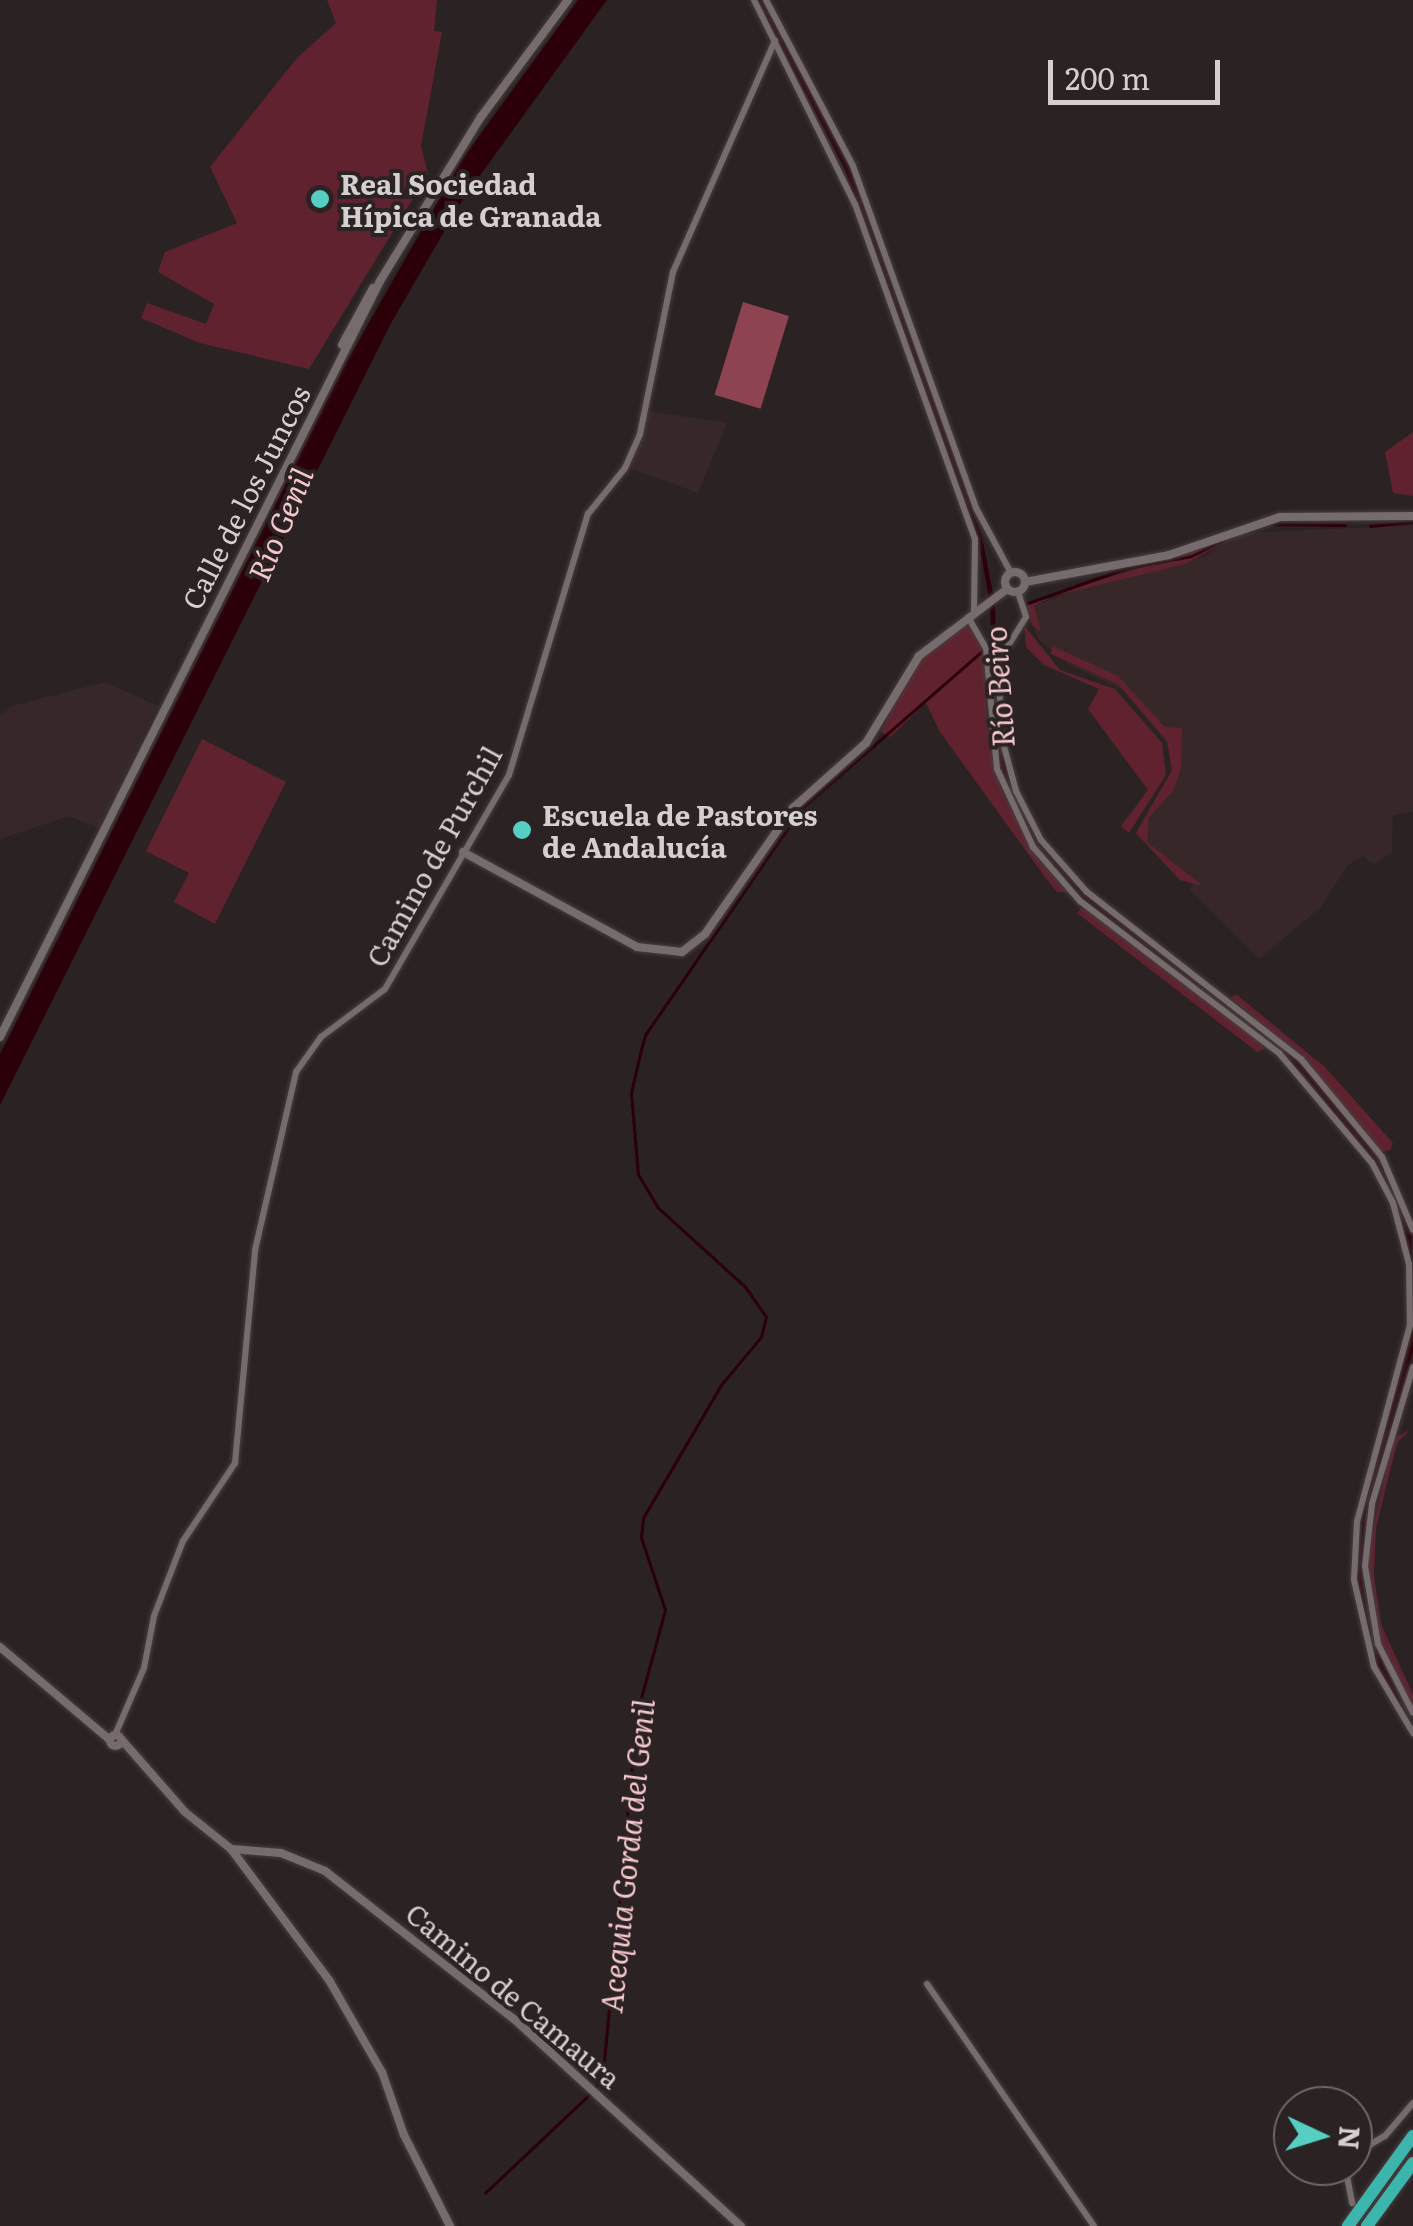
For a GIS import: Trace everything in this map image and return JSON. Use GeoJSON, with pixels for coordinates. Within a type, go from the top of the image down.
{"type":"FeatureCollection","features":[{"type":"Feature","properties":{"kind":"highway"},"geometry":{"type":"LineString","coordinates":[[1348,2226],[1413,2136]]}},
{"type":"Feature","properties":{"kind":"highway"},"geometry":{"type":"LineString","coordinates":[[1367,2226],[1413,2163]]}},
{"type":"Feature","properties":{"kind":"street","name":"Calle de los Juncos"},"geometry":{"type":"LineString","coordinates":[[0,1038],[341,356],[357,308],[380,281],[481,117],[568,0]]}},
{"type":"Feature","properties":{"kind":"street"},"geometry":{"type":"LineString","coordinates":[[754,0],[836,157],[968,520],[974,539],[971,612],[986,648],[997,768],[1040,857],[1080,900],[1279,1054],[1372,1163],[1392,1203],[1410,1264],[1410,1325],[1357,1522],[1354,1580],[1374,1668],[1413,1733]]}},
{"type":"Feature","properties":{"kind":"street"},"geometry":{"type":"LineString","coordinates":[[766,0],[853,166],[976,508],[1011,573],[1025,582],[1169,555],[1280,517],[1413,516]]}},
{"type":"Feature","properties":{"kind":"street","name":"Camino de Purchil"},"geometry":{"type":"LineString","coordinates":[[116,1738],[183,1541],[236,1463],[255,1250],[296,1072],[322,1038],[385,989],[518,752],[548,628],[588,514],[634,451],[672,272],[775,41]]}},
{"type":"Feature","properties":{"kind":"street"},"geometry":{"type":"LineString","coordinates":[[1007,589],[1011,573]]}},
{"type":"Feature","properties":{"kind":"street"},"geometry":{"type":"LineString","coordinates":[[1018,592],[1025,582]]}},
{"type":"Feature","properties":{"kind":"street"},"geometry":{"type":"LineString","coordinates":[[462,852],[637,946],[682,952],[705,934],[793,808],[880,726],[902,676],[971,612],[1007,589],[1018,592]]}},
{"type":"Feature","properties":{"kind":"street"},"geometry":{"type":"LineString","coordinates":[[1018,592],[1026,617],[998,662],[1002,739],[1016,791],[1042,840],[1087,892],[1301,1059],[1382,1157],[1413,1230]]}},
{"type":"Feature","properties":{"kind":"street"},"geometry":{"type":"LineString","coordinates":[[1413,1367],[1372,1504],[1365,1566],[1378,1644],[1413,1713]]}},
{"type":"Feature","properties":{"kind":"street"},"geometry":{"type":"LineString","coordinates":[[0,1647],[94,1725],[116,1738],[185,1812],[231,1849],[329,1980],[374,2057],[450,2226]]}},
{"type":"Feature","properties":{"kind":"street","name":"Camino de Camaura"},"geometry":{"type":"LineString","coordinates":[[231,1849],[281,1853],[325,1871],[514,2019],[741,2226]]}},
{"type":"Feature","properties":{"kind":"street"},"geometry":{"type":"LineString","coordinates":[[926,1984],[1094,2226]]}},
{"type":"Feature","properties":{"kind":"street"},"geometry":{"type":"LineString","coordinates":[[1373,2143],[1385,2136],[1413,2104]]}},
{"type":"Feature","properties":{"kind":"street"},"geometry":{"type":"LineString","coordinates":[[1349,2186],[1352,2203]]}},
{"type":"Feature","properties":{"kind":"shaded area","name":"Real Sociedad Hípica de Granada"},"geometry":{"type":"Polygon","coordinates":[[[327,0],[437,0],[434,31],[442,32],[421,146],[428,174],[309,369],[200,343],[141,318],[147,303],[206,324],[214,304],[158,272],[165,252],[237,223],[210,167],[297,58],[336,23],[327,0]]]}},
{"type":"Feature","properties":{"kind":"shaded area"},"geometry":{"type":"Polygon","coordinates":[[[743,302],[789,316],[761,409],[715,395],[743,302]]]}},
{"type":"Feature","properties":{"kind":"shaded area"},"geometry":{"type":"Polygon","coordinates":[[[649,411],[727,423],[698,493],[629,468],[649,411]]]}},
{"type":"Feature","properties":{"kind":"shaded area"},"geometry":{"type":"Polygon","coordinates":[[[1413,432],[1413,496],[1393,493],[1385,452],[1413,432]]]}},
{"type":"Feature","properties":{"kind":"shaded area"},"geometry":{"type":"Polygon","coordinates":[[[1413,525],[1413,812],[1393,815],[1392,852],[1375,864],[1363,856],[1348,865],[1320,908],[1259,959],[1189,889],[1193,883],[1179,879],[1137,835],[1171,774],[1170,746],[1123,690],[1068,664],[1039,640],[1025,610],[1100,580],[1205,556],[1241,533],[1413,525]]]}},
{"type":"Feature","properties":{"kind":"shaded area"},"geometry":{"type":"Polygon","coordinates":[[[1230,540],[1185,564],[1053,596],[1034,606],[1041,632],[1032,625],[1027,606],[1039,599],[1230,540]]]}},
{"type":"Feature","properties":{"kind":"shaded area"},"geometry":{"type":"Polygon","coordinates":[[[966,621],[984,648],[987,723],[1001,789],[1036,856],[1067,892],[1057,892],[1044,876],[940,732],[926,703],[890,737],[881,732],[912,667],[966,621]]]}},
{"type":"Feature","properties":{"kind":"shaded area"},"geometry":{"type":"Polygon","coordinates":[[[1024,625],[1060,670],[1115,689],[1162,743],[1166,775],[1129,833],[1121,826],[1148,790],[1088,709],[1099,689],[1044,665],[1026,647],[1024,625]]]}},
{"type":"Feature","properties":{"kind":"shaded area"},"geometry":{"type":"Polygon","coordinates":[[[1052,646],[1118,676],[1165,727],[1182,728],[1181,768],[1173,791],[1149,817],[1147,842],[1203,886],[1180,880],[1136,833],[1172,770],[1167,741],[1118,684],[1051,654],[1052,646]]]}},
{"type":"Feature","properties":{"kind":"shaded area"},"geometry":{"type":"Polygon","coordinates":[[[105,682],[158,706],[98,828],[69,816],[0,839],[0,716],[12,706],[105,682]]]}},
{"type":"Feature","properties":{"kind":"shaded area"},"geometry":{"type":"Polygon","coordinates":[[[202,739],[286,782],[215,924],[174,902],[189,873],[146,851],[202,739]]]}},
{"type":"Feature","properties":{"kind":"shaded area"},"geometry":{"type":"Polygon","coordinates":[[[1083,907],[1262,1042],[1264,1049],[1257,1052],[1077,913],[1083,907]]]}},
{"type":"Feature","properties":{"kind":"shaded area"},"geometry":{"type":"Polygon","coordinates":[[[1236,994],[1325,1067],[1393,1143],[1390,1150],[1381,1152],[1306,1062],[1231,998],[1236,994]]]}},
{"type":"Feature","properties":{"kind":"shaded area"},"geometry":{"type":"Polygon","coordinates":[[[1410,1430],[1397,1443],[1376,1528],[1374,1576],[1381,1624],[1413,1694],[1413,1710],[1378,1639],[1366,1562],[1393,1438],[1410,1430]]]}},
{"type":"Feature","properties":{"kind":"water","name":"Río Genil"},"geometry":{"type":"Polygon","coordinates":[[[578,0],[607,0],[463,199],[390,325],[0,1105],[0,1054],[346,363],[461,161],[578,0]]]}},
{"type":"Feature","properties":{"kind":"water"},"geometry":{"type":"Polygon","coordinates":[[[757,0],[763,0],[850,169],[982,537],[995,603],[998,735],[1029,826],[1085,895],[1267,1033],[1308,1072],[1362,1136],[1392,1182],[1411,1235],[1413,1273],[1402,1218],[1380,1170],[1304,1075],[1265,1037],[1082,898],[1025,828],[997,755],[990,604],[979,543],[845,170],[757,0]]]}},
{"type":"Feature","properties":{"kind":"water"},"geometry":{"type":"Polygon","coordinates":[[[1413,1322],[1413,1351],[1365,1518],[1361,1577],[1372,1640],[1413,1728],[1377,1665],[1357,1577],[1364,1502],[1413,1322]]]}},
{"type":"Feature","properties":{"kind":"waterway","name":"Acequia Gorda del Genil"},"geometry":{"type":"LineString","coordinates":[[1370,526],[1413,522]]}},
{"type":"Feature","properties":{"kind":"waterway","name":"Acequia Gorda del Genil"},"geometry":{"type":"LineString","coordinates":[[1270,524],[1345,525]]}},
{"type":"Feature","properties":{"kind":"waterway","name":"Acequia Gorda del Genil"},"geometry":{"type":"LineString","coordinates":[[1028,603],[1127,568],[1191,556],[1224,540]]}},
{"type":"Feature","properties":{"kind":"waterway","name":"Acequia Gorda del Genil"},"geometry":{"type":"LineString","coordinates":[[596,2087],[603,2072],[637,1713],[665,1610],[641,1538],[643,1518],[721,1385],[761,1337],[766,1317],[745,1287],[658,1208],[638,1175],[631,1093],[645,1035],[801,809],[983,650]]}},
{"type":"Feature","properties":{"kind":"waterway","name":"Acequia Gorda del Genil"},"geometry":{"type":"LineString","coordinates":[[485,2193],[591,2093]]}},
{"type":"Feature","properties":{"kind":"place","name":"Real Sociedad Hípica de Granada"},"geometry":{"type":"Point","coordinates":[320,199]}},
{"type":"Feature","properties":{"kind":"place","name":"Escuela de Pastores de Andalucía"},"geometry":{"type":"Point","coordinates":[522,830]}},
{"type":"Feature","properties":{"kind":"water label","name":"Río Beiro"},"geometry":{"type":"Point","coordinates":[998,687]}}]}
